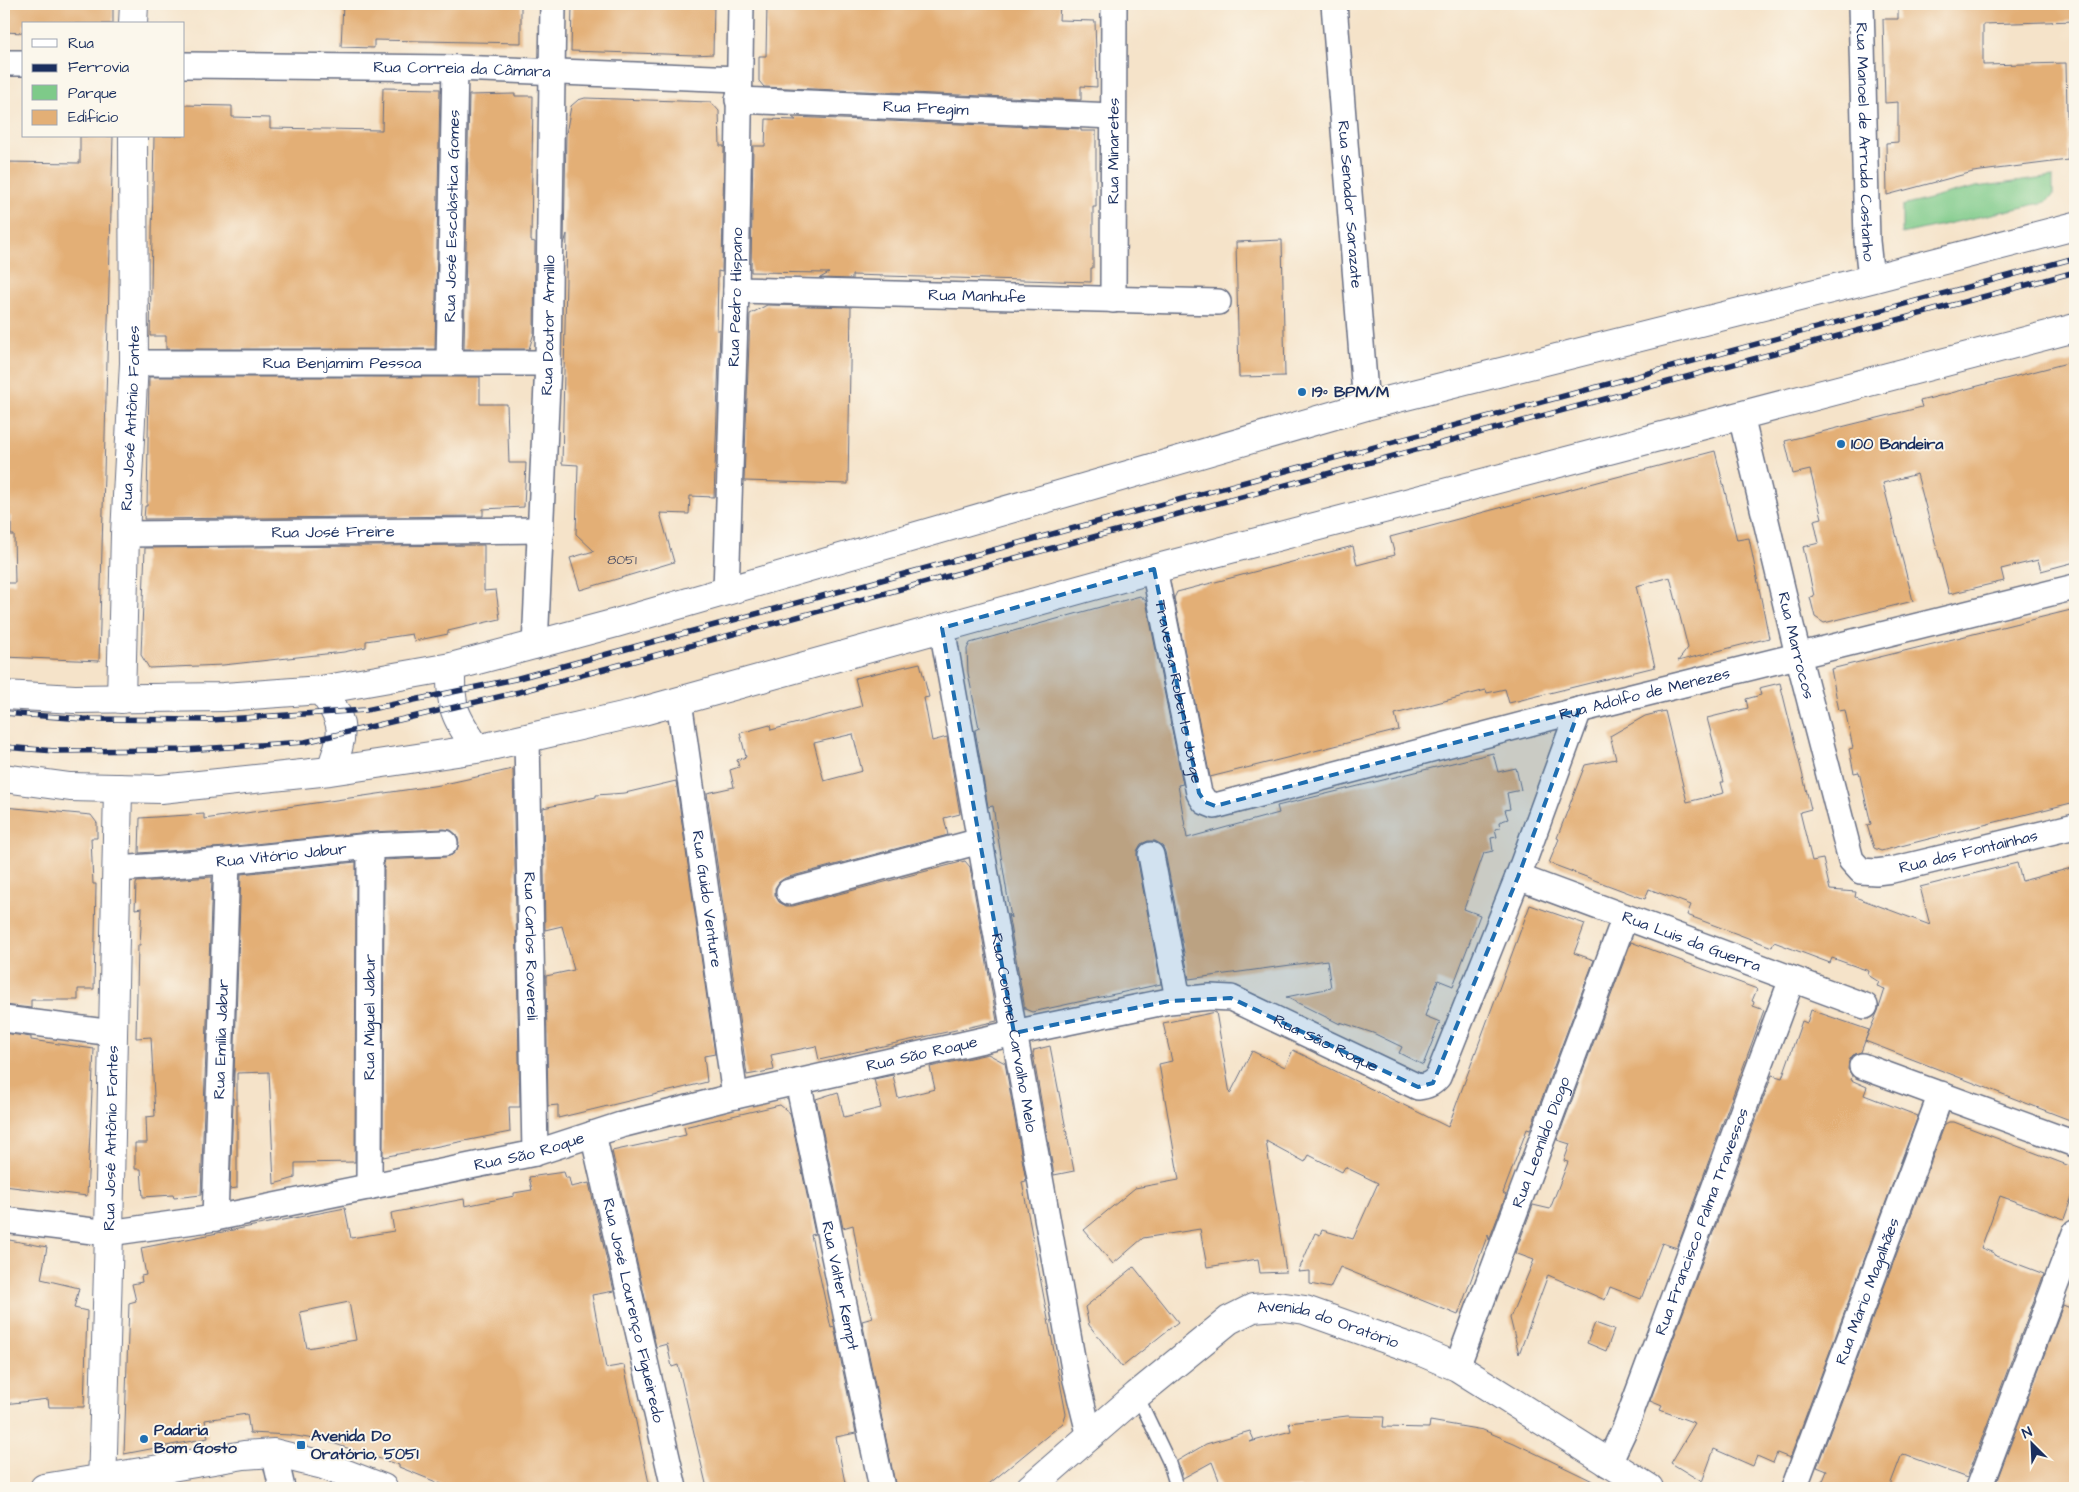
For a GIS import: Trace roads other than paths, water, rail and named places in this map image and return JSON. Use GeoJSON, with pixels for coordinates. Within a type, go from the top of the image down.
{"type":"FeatureCollection","features":[{"type":"Feature","properties":{"kind":"main road"},"geometry":{"type":"LineString","coordinates":[[133,22],[134,4]]}},
{"type":"Feature","properties":{"kind":"main road","name":"Rua José Antônio Fontes"},"geometry":{"type":"LineString","coordinates":[[121,698],[125,534],[134,363],[133,138]]}},
{"type":"Feature","properties":{"kind":"main road"},"geometry":{"type":"LineString","coordinates":[[4,694],[75,699],[224,697],[321,690],[451,667],[535,646],[1366,406],[2075,226]]}},
{"type":"Feature","properties":{"kind":"main road"},"geometry":{"type":"LineString","coordinates":[[4,778],[70,787],[161,789],[330,771],[477,749],[679,701],[1154,570],[2075,328]]}},
{"type":"Feature","properties":{"kind":"main road"},"geometry":{"type":"LineString","coordinates":[[451,667],[450,689],[455,714],[477,749]]}},
{"type":"Feature","properties":{"kind":"main road"},"geometry":{"type":"LineString","coordinates":[[321,690],[336,709],[340,723],[339,749],[330,771]]}},
{"type":"Feature","properties":{"kind":"main road","name":"Rua José Antônio Fontes"},"geometry":{"type":"LineString","coordinates":[[102,1483],[110,1232],[118,788]]}},
{"type":"Feature","properties":{"kind":"main road","name":"Avenida do Oratório"},"geometry":{"type":"LineString","coordinates":[[1030,1488],[1137,1395],[1229,1320],[1253,1308],[1278,1306],[1305,1310],[1417,1350],[1457,1367],[1504,1395],[1608,1464],[1649,1488]]}},
{"type":"Feature","properties":{"kind":"main road"},"geometry":{"type":"LineString","coordinates":[[44,1488],[102,1483],[244,1454],[274,1453],[324,1465],[383,1488]]}},
{"type":"Feature","properties":{"kind":"street","name":"Rua Doutor Armillo"},"geometry":{"type":"LineString","coordinates":[[535,646],[548,363],[554,4]]}},
{"type":"Feature","properties":{"kind":"street","name":"Rua Pedro Hispano"},"geometry":{"type":"LineString","coordinates":[[726,591],[736,290],[742,4]]}},
{"type":"Feature","properties":{"kind":"street","name":"Rua Minaretes"},"geometry":{"type":"LineString","coordinates":[[1113,300],[1114,4]]}},
{"type":"Feature","properties":{"kind":"street","name":"Rua Senador Sarazate"},"geometry":{"type":"LineString","coordinates":[[1334,4],[1366,406]]}},
{"type":"Feature","properties":{"kind":"street","name":"Rua Manoel de Arruda Castanho"},"geometry":{"type":"LineString","coordinates":[[1861,4],[1867,241],[1871,279]]}},
{"type":"Feature","properties":{"kind":"street"},"geometry":{"type":"LineString","coordinates":[[4,63],[22,63]]}},
{"type":"Feature","properties":{"kind":"street","name":"Rua Correia da Câmara"},"geometry":{"type":"LineString","coordinates":[[185,65],[456,68],[552,72],[739,89]]}},
{"type":"Feature","properties":{"kind":"street","name":"Rua José Escolástica Gomes"},"geometry":{"type":"LineString","coordinates":[[449,362],[456,68]]}},
{"type":"Feature","properties":{"kind":"street","name":"Rua Fregim"},"geometry":{"type":"LineString","coordinates":[[739,89],[1113,116]]}},
{"type":"Feature","properties":{"kind":"street","name":"Rua Manhufe"},"geometry":{"type":"LineString","coordinates":[[736,290],[1218,302]]}},
{"type":"Feature","properties":{"kind":"street","name":"Rua Benjamim Pessoa"},"geometry":{"type":"LineString","coordinates":[[134,363],[548,363]]}},
{"type":"Feature","properties":{"kind":"street","name":"Rua Marrocos"},"geometry":{"type":"LineString","coordinates":[[1741,416],[1846,846],[1851,860],[1861,870]]}},
{"type":"Feature","properties":{"kind":"street","name":"Rua José Freire"},"geometry":{"type":"LineString","coordinates":[[125,534],[541,530]]}},
{"type":"Feature","properties":{"kind":"street","name":"Travessa Roberto Jorge"},"geometry":{"type":"LineString","coordinates":[[1154,570],[1199,793],[1204,802],[1215,806]]}},
{"type":"Feature","properties":{"kind":"street","name":"Rua Adolfo de Menezes"},"geometry":{"type":"LineString","coordinates":[[1215,806],[1579,710],[2075,587]]}},
{"type":"Feature","properties":{"kind":"street","name":"Rua Coronel Carvalho Melo"},"geometry":{"type":"LineString","coordinates":[[942,628],[1076,1380],[1090,1437]]}},
{"type":"Feature","properties":{"kind":"street","name":"Rua Guido Venture"},"geometry":{"type":"LineString","coordinates":[[679,701],[734,1096]]}},
{"type":"Feature","properties":{"kind":"street","name":"Rua São Roque"},"geometry":{"type":"LineString","coordinates":[[4,1220],[110,1232],[215,1218],[535,1153],[593,1134],[734,1096],[1014,1033],[1178,999],[1231,998],[1418,1086],[1426,1086],[1433,1083],[1438,1077],[1518,877],[1579,710]]}},
{"type":"Feature","properties":{"kind":"street","name":"Rua Carlos Rovereli"},"geometry":{"type":"LineString","coordinates":[[527,738],[535,1153]]}},
{"type":"Feature","properties":{"kind":"street","name":"Rua das Fontainhas"},"geometry":{"type":"LineString","coordinates":[[1861,870],[1876,872],[1892,870],[2075,826]]}},
{"type":"Feature","properties":{"kind":"street"},"geometry":{"type":"LineString","coordinates":[[789,892],[980,841]]}},
{"type":"Feature","properties":{"kind":"street","name":"Rua Vitório Jabur"},"geometry":{"type":"LineString","coordinates":[[118,869],[227,861],[370,846],[445,843]]}},
{"type":"Feature","properties":{"kind":"street","name":"Rua Miguel Jabur"},"geometry":{"type":"LineString","coordinates":[[369,1187],[370,846]]}},
{"type":"Feature","properties":{"kind":"street"},"geometry":{"type":"LineString","coordinates":[[1151,855],[1178,999]]}},
{"type":"Feature","properties":{"kind":"street","name":"Rua Emília Jabur"},"geometry":{"type":"LineString","coordinates":[[215,1218],[227,861]]}},
{"type":"Feature","properties":{"kind":"street","name":"Rua Luis da Guerra"},"geometry":{"type":"LineString","coordinates":[[1518,877],[1865,1006]]}},
{"type":"Feature","properties":{"kind":"street","name":"Rua Leonildo Diogo"},"geometry":{"type":"LineString","coordinates":[[1457,1367],[1625,916]]}},
{"type":"Feature","properties":{"kind":"street","name":"Rua Francisco Palma Travessos"},"geometry":{"type":"LineString","coordinates":[[1608,1464],[1625,1428],[1792,979]]}},
{"type":"Feature","properties":{"kind":"street"},"geometry":{"type":"LineString","coordinates":[[4,1019],[113,1033]]}},
{"type":"Feature","properties":{"kind":"street"},"geometry":{"type":"LineString","coordinates":[[1862,1066],[2075,1144]]}},
{"type":"Feature","properties":{"kind":"street","name":"Rua Valter Kempt"},"geometry":{"type":"LineString","coordinates":[[798,1082],[882,1488]]}},
{"type":"Feature","properties":{"kind":"street","name":"Rua Mário Magalhães"},"geometry":{"type":"LineString","coordinates":[[1794,1488],[1940,1094]]}},
{"type":"Feature","properties":{"kind":"street","name":"Rua José Lourenço Figueiredo"},"geometry":{"type":"LineString","coordinates":[[593,1134],[674,1488]]}},
{"type":"Feature","properties":{"kind":"street"},"geometry":{"type":"LineString","coordinates":[[1979,1488],[2075,1233]]}},
{"type":"Feature","properties":{"kind":"street"},"geometry":{"type":"LineString","coordinates":[[274,1453],[282,1488]]}},
{"type":"Feature","properties":{"kind":"lane"},"geometry":{"type":"LineString","coordinates":[[1137,1395],[1169,1462],[1177,1488]]}},
{"type":"Feature","properties":{"kind":"railway"},"geometry":{"type":"LineString","coordinates":[[4,713],[84,719],[211,720],[366,710],[515,679],[2075,258]]}},
{"type":"Feature","properties":{"kind":"railway"},"geometry":{"type":"LineString","coordinates":[[4,747],[55,751],[184,750],[305,742],[519,692],[2075,272]]}},
{"type":"Feature","properties":{"kind":"place","name":"19º BPM/M"},"geometry":{"type":"Point","coordinates":[1302,392]}},
{"type":"Feature","properties":{"kind":"place","name":"100 Bandeira"},"geometry":{"type":"Point","coordinates":[1841,444]}},
{"type":"Feature","properties":{"kind":"place","name":"Padaria Bom Gosto"},"geometry":{"type":"Point","coordinates":[144,1439]}},
{"type":"Feature","properties":{"kind":"place","name":"Avenida Do Oratório, 5051"},"geometry":{"type":"Point","coordinates":[301,1445]}}]}
